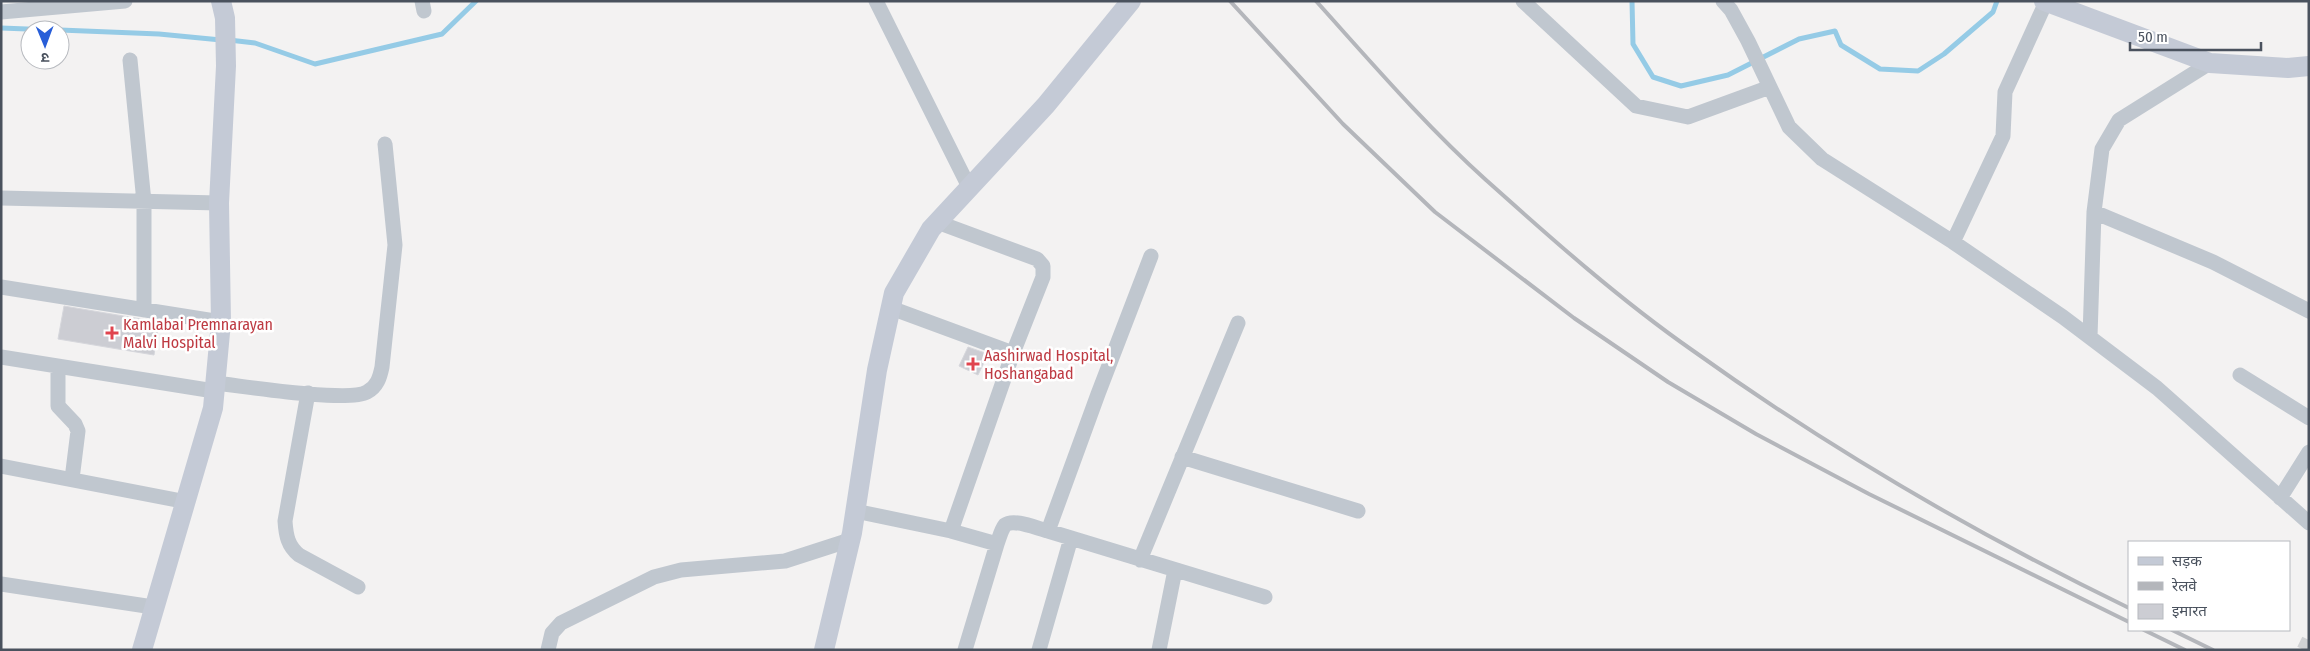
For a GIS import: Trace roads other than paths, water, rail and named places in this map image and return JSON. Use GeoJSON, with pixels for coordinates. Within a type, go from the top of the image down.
{"type":"FeatureCollection","features":[{"type":"Feature","properties":{"kind":"street"},"geometry":{"type":"LineString","coordinates":[[1,12],[126,1]]}},
{"type":"Feature","properties":{"kind":"street"},"geometry":{"type":"LineString","coordinates":[[876,1],[969,188]]}},
{"type":"Feature","properties":{"kind":"street"},"geometry":{"type":"LineString","coordinates":[[824,650],[850,540],[877,370],[894,293],[931,229],[1046,105],[1131,1]]}},
{"type":"Feature","properties":{"kind":"street"},"geometry":{"type":"LineString","coordinates":[[1523,1],[1636,106],[1688,117],[1767,80]]}},
{"type":"Feature","properties":{"kind":"street"},"geometry":{"type":"LineString","coordinates":[[1724,1],[1748,41],[1789,127],[1822,160],[1953,242],[2090,337],[2157,388],[2309,523]]}},
{"type":"Feature","properties":{"kind":"street"},"geometry":{"type":"LineString","coordinates":[[1953,242],[2002,136],[2005,92],[2045,2],[2210,62],[2288,68],[2309,66]]}},
{"type":"Feature","properties":{"kind":"street"},"geometry":{"type":"LineString","coordinates":[[142,650],[187,502],[213,408],[221,322],[219,203],[226,66],[223,10]]}},
{"type":"Feature","properties":{"kind":"street"},"geometry":{"type":"LineString","coordinates":[[130,60],[144,202],[144,310]]}},
{"type":"Feature","properties":{"kind":"street"},"geometry":{"type":"LineString","coordinates":[[2090,337],[2094,212],[2102,149],[2119,120],[2210,62]]}},
{"type":"Feature","properties":{"kind":"street"},"geometry":{"type":"LineString","coordinates":[[1,357],[214,387],[357,396],[368,392],[376,385],[380,376],[395,245],[385,144]]}},
{"type":"Feature","properties":{"kind":"street"},"geometry":{"type":"LineString","coordinates":[[1,198],[219,203]]}},
{"type":"Feature","properties":{"kind":"street"},"geometry":{"type":"LineString","coordinates":[[2094,212],[2212,262],[2309,310]]}},
{"type":"Feature","properties":{"kind":"street"},"geometry":{"type":"LineString","coordinates":[[937,222],[1036,259],[1043,266],[1042,277],[1013,353],[951,531]]}},
{"type":"Feature","properties":{"kind":"street"},"geometry":{"type":"LineString","coordinates":[[1048,531],[1151,256]]}},
{"type":"Feature","properties":{"kind":"street"},"geometry":{"type":"LineString","coordinates":[[1,287],[221,322]]}},
{"type":"Feature","properties":{"kind":"street"},"geometry":{"type":"LineString","coordinates":[[891,308],[1013,353]]}},
{"type":"Feature","properties":{"kind":"street"},"geometry":{"type":"LineString","coordinates":[[1140,560],[1238,323]]}},
{"type":"Feature","properties":{"kind":"street"},"geometry":{"type":"LineString","coordinates":[[58,366],[58,406],[75,424],[78,431],[72,479]]}},
{"type":"Feature","properties":{"kind":"street"},"geometry":{"type":"LineString","coordinates":[[2240,375],[2309,418]]}},
{"type":"Feature","properties":{"kind":"street"},"geometry":{"type":"LineString","coordinates":[[308,393],[285,521],[286,533],[293,550],[358,587]]}},
{"type":"Feature","properties":{"kind":"street"},"geometry":{"type":"LineString","coordinates":[[2280,498],[2309,453]]}},
{"type":"Feature","properties":{"kind":"street"},"geometry":{"type":"LineString","coordinates":[[1182,457],[1358,511]]}},
{"type":"Feature","properties":{"kind":"street"},"geometry":{"type":"LineString","coordinates":[[1,466],[187,502]]}},
{"type":"Feature","properties":{"kind":"street"},"geometry":{"type":"LineString","coordinates":[[855,511],[951,531],[997,544]]}},
{"type":"Feature","properties":{"kind":"street"},"geometry":{"type":"LineString","coordinates":[[965,650],[997,544],[1006,524],[1012,522],[1048,531],[1264,597]]}},
{"type":"Feature","properties":{"kind":"street"},"geometry":{"type":"LineString","coordinates":[[1039,650],[1071,538]]}},
{"type":"Feature","properties":{"kind":"street"},"geometry":{"type":"LineString","coordinates":[[548,650],[552,633],[561,623],[654,577],[681,570],[785,561],[850,540]]}},
{"type":"Feature","properties":{"kind":"street"},"geometry":{"type":"LineString","coordinates":[[1159,650],[1174,570]]}},
{"type":"Feature","properties":{"kind":"street"},"geometry":{"type":"LineString","coordinates":[[1,584],[154,607]]}},
{"type":"Feature","properties":{"kind":"waterway"},"geometry":{"type":"LineString","coordinates":[[229,40],[255,43],[315,64],[442,34],[476,1]]}},
{"type":"Feature","properties":{"kind":"waterway"},"geometry":{"type":"LineString","coordinates":[[1632,1],[1633,44],[1653,77],[1681,86],[1728,75],[1799,39],[1835,31],[1841,45],[1880,69],[1918,71],[1944,54],[1993,12],[1997,1]]}},
{"type":"Feature","properties":{"kind":"waterway"},"geometry":{"type":"LineString","coordinates":[[1,28],[20,29]]}},
{"type":"Feature","properties":{"kind":"waterway"},"geometry":{"type":"LineString","coordinates":[[70,30],[159,34],[221,40]]}},
{"type":"Feature","properties":{"kind":"tunnel"},"geometry":{"type":"LineString","coordinates":[[2304,650],[2309,640]]}},
{"type":"Feature","properties":{"kind":"railway"},"geometry":{"type":"LineString","coordinates":[[1230,1],[1343,124],[1435,212],[1574,318],[1668,382],[1756,434],[1869,494],[2128,622]]}},
{"type":"Feature","properties":{"kind":"railway"},"geometry":{"type":"LineString","coordinates":[[1316,1],[1399,93],[1463,159],[1586,268],[1638,310],[1744,386],[1851,456],[1960,520],[2128,608]]}},
{"type":"Feature","properties":{"kind":"railway"},"geometry":{"type":"LineString","coordinates":[[2146,631],[2185,650]]}},
{"type":"Feature","properties":{"kind":"railway"},"geometry":{"type":"LineString","coordinates":[[2174,631],[2213,650]]}},
{"type":"Feature","properties":{"kind":"place","name":"Kamlabai Premnarayan Malvi Hospital"},"geometry":{"type":"Point","coordinates":[112,333]}},
{"type":"Feature","properties":{"kind":"place","name":"Aashirwad Hospital, Hoshangabad"},"geometry":{"type":"Point","coordinates":[973,364]}}]}
